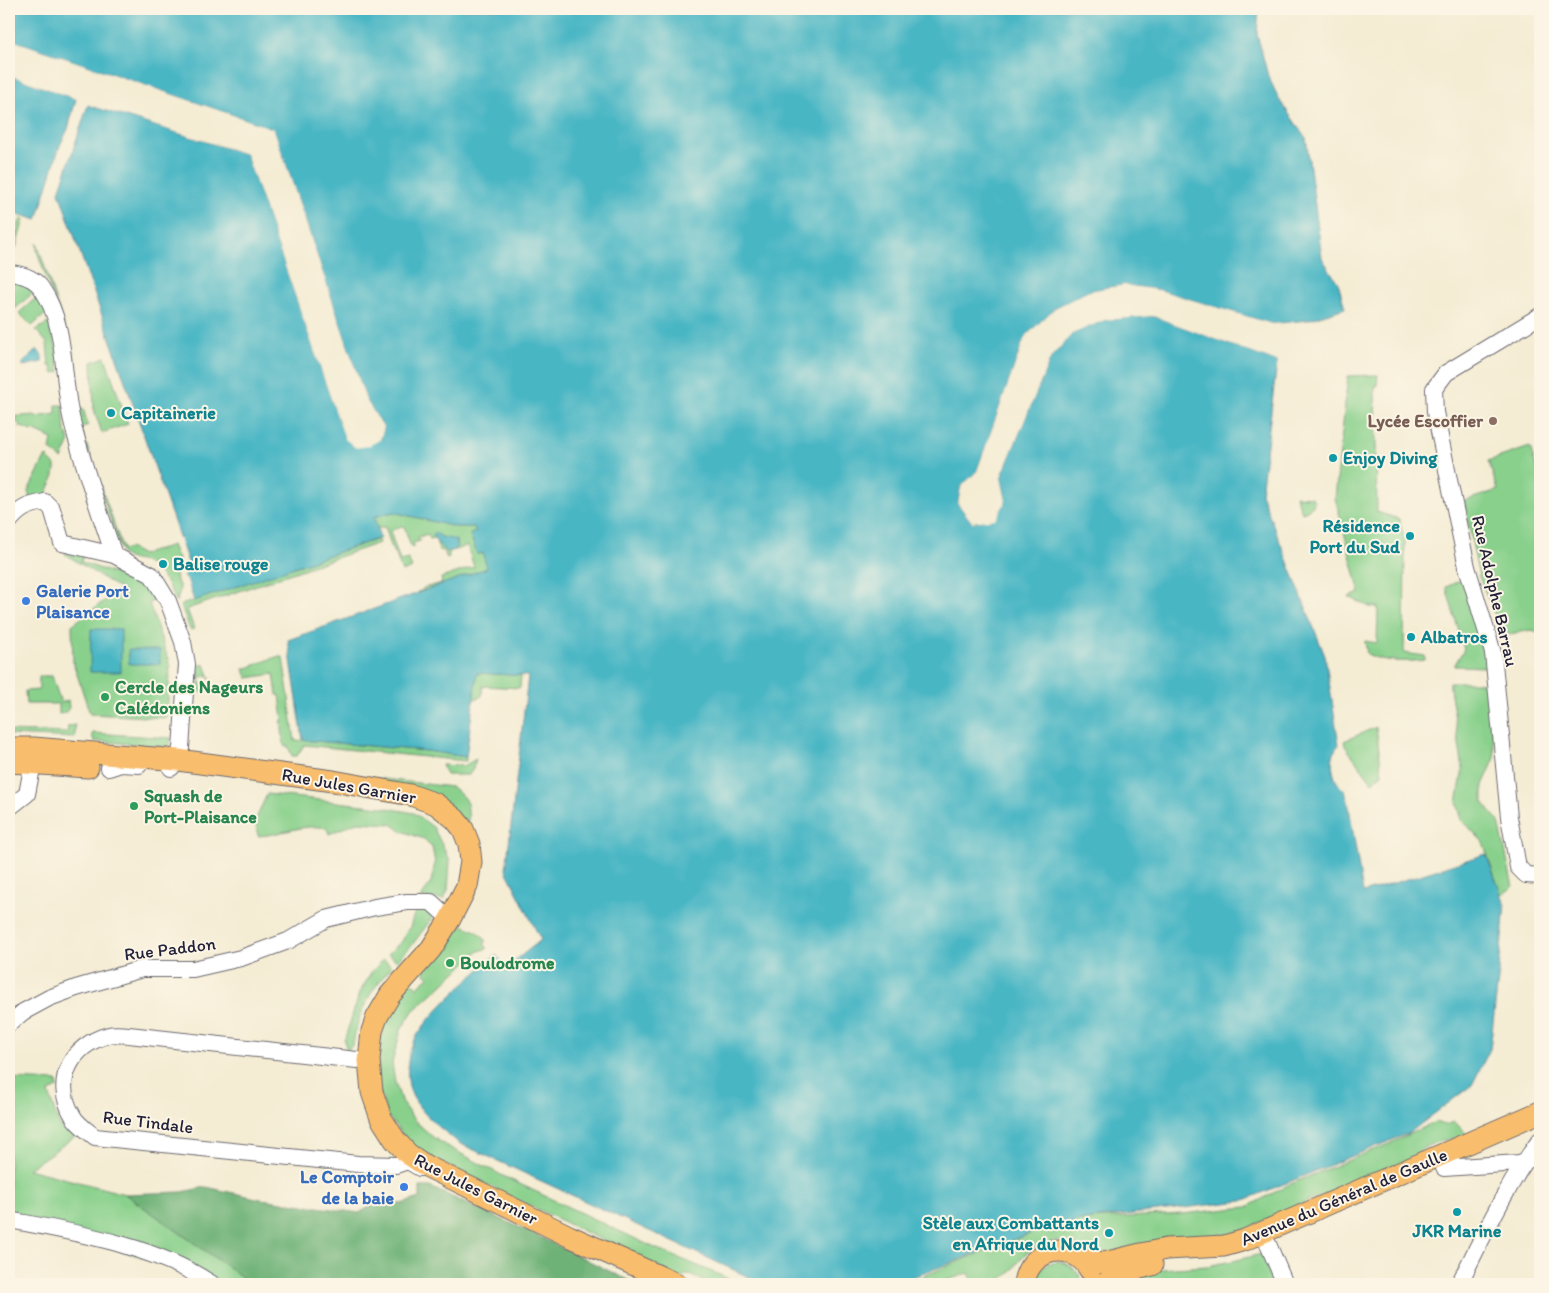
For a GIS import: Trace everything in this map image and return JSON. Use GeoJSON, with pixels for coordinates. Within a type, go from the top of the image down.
{"type":"FeatureCollection","features":[{"type":"Feature","properties":{"kind":"main road","name":"Rue Jules Garnier"},"geometry":{"type":"LineString","coordinates":[[9,748],[34,748],[181,774],[414,806],[434,814],[446,827],[452,838],[463,870],[457,892],[428,952],[390,995],[377,1017],[372,1031],[369,1060],[372,1092],[381,1118],[408,1154],[441,1174],[569,1236],[678,1284]]}},
{"type":"Feature","properties":{"kind":"main road","name":"Rue Jules Garnier"},"geometry":{"type":"LineString","coordinates":[[9,762],[178,760],[333,781],[411,795],[436,804],[463,829],[471,862],[467,886],[446,915],[425,937],[372,1004],[360,1031],[356,1050],[360,1089],[371,1119],[387,1146],[400,1162],[418,1175],[652,1284]]}},
{"type":"Feature","properties":{"kind":"main road","name":"Avenue du Général de Gaulle"},"geometry":{"type":"LineString","coordinates":[[1026,1276],[1035,1260],[1043,1254],[1052,1251],[1072,1253],[1081,1258],[1104,1263],[1149,1252],[1224,1246],[1245,1240],[1540,1112]]}},
{"type":"Feature","properties":{"kind":"main road","name":"Avenue du Général de Gaulle"},"geometry":{"type":"LineString","coordinates":[[1104,1284],[1128,1271],[1148,1265],[1222,1257],[1268,1244],[1540,1126]]}},
{"type":"Feature","properties":{"kind":"main road"},"geometry":{"type":"LineString","coordinates":[[1081,1258],[1089,1267],[1094,1278],[1094,1284]]}},
{"type":"Feature","properties":{"kind":"main road"},"geometry":{"type":"LineString","coordinates":[[1010,1284],[1026,1276]]}},
{"type":"Feature","properties":{"kind":"street"},"geometry":{"type":"LineString","coordinates":[[9,273],[30,278],[38,284],[51,306],[61,341],[71,419],[114,555]]}},
{"type":"Feature","properties":{"kind":"street","name":"Rue Adolphe Barrau"},"geometry":{"type":"LineString","coordinates":[[1540,316],[1446,373],[1434,389],[1436,412],[1467,568],[1493,654],[1509,817],[1518,868],[1526,875],[1540,876]]}},
{"type":"Feature","properties":{"kind":"street"},"geometry":{"type":"LineString","coordinates":[[9,522],[29,504],[45,502],[52,509],[62,543],[114,555],[152,576],[168,601],[184,642],[186,664],[184,706],[178,760],[183,768],[225,775],[231,780]]}},
{"type":"Feature","properties":{"kind":"street"},"geometry":{"type":"LineString","coordinates":[[9,753],[25,753],[31,756],[33,763],[27,794],[9,808]]}},
{"type":"Feature","properties":{"kind":"street","name":"Rue Paddon"},"geometry":{"type":"LineString","coordinates":[[9,1024],[32,1008],[76,988],[142,969],[193,969],[241,958],[288,941],[326,920],[358,911],[407,902],[431,902],[446,915]]}},
{"type":"Feature","properties":{"kind":"street"},"geometry":{"type":"LineString","coordinates":[[372,1031],[364,1040],[361,1058],[357,1060],[362,1063],[365,1087],[372,1092]]}},
{"type":"Feature","properties":{"kind":"street","name":"Rue Tindale"},"geometry":{"type":"LineString","coordinates":[[357,1060],[111,1034],[84,1047],[72,1059],[65,1072],[64,1088],[66,1103],[74,1118],[95,1137],[358,1164],[396,1165],[400,1162]]}},
{"type":"Feature","properties":{"kind":"street"},"geometry":{"type":"LineString","coordinates":[[388,1129],[389,1141],[402,1156],[400,1162],[408,1161],[432,1175],[441,1174]]}},
{"type":"Feature","properties":{"kind":"street"},"geometry":{"type":"LineString","coordinates":[[1460,1284],[1483,1237],[1533,1159],[1540,1140]]}},
{"type":"Feature","properties":{"kind":"street"},"geometry":{"type":"LineString","coordinates":[[1444,1168],[1519,1163],[1533,1159]]}},
{"type":"Feature","properties":{"kind":"street"},"geometry":{"type":"LineString","coordinates":[[9,1220],[83,1234],[135,1248],[174,1264],[212,1284]]}},
{"type":"Feature","properties":{"kind":"street"},"geometry":{"type":"LineString","coordinates":[[1268,1244],[1285,1284]]}},
{"type":"Feature","properties":{"kind":"green space"},"geometry":{"type":"Polygon","coordinates":[[[21,218],[24,219],[16,248],[9,257],[9,245],[14,238],[21,218]]]}},
{"type":"Feature","properties":{"kind":"green space"},"geometry":{"type":"Polygon","coordinates":[[[37,243],[75,360],[77,409],[83,409],[88,425],[81,428],[123,550],[130,548],[142,555],[172,545],[179,562],[175,576],[180,588],[177,602],[164,579],[155,569],[144,562],[129,559],[122,554],[76,417],[71,358],[37,251],[37,243]]]}},
{"type":"Feature","properties":{"kind":"green space"},"geometry":{"type":"Polygon","coordinates":[[[9,278],[21,279],[35,291],[15,309],[9,302],[9,278]]]}},
{"type":"Feature","properties":{"kind":"green space"},"geometry":{"type":"Polygon","coordinates":[[[38,296],[47,313],[32,326],[19,313],[38,296]]]}},
{"type":"Feature","properties":{"kind":"green space"},"geometry":{"type":"Polygon","coordinates":[[[48,323],[55,342],[60,372],[53,373],[52,366],[49,366],[47,343],[36,330],[48,323]]]}},
{"type":"Feature","properties":{"kind":"green space"},"geometry":{"type":"Polygon","coordinates":[[[105,357],[128,424],[102,433],[94,410],[92,362],[105,357]]]}},
{"type":"Feature","properties":{"kind":"green space"},"geometry":{"type":"Polygon","coordinates":[[[1378,375],[1377,386],[1375,386],[1377,512],[1399,519],[1405,542],[1404,653],[1425,656],[1425,660],[1388,660],[1367,654],[1365,641],[1377,643],[1378,607],[1370,607],[1349,597],[1360,593],[1335,498],[1348,376],[1378,375]]]}},
{"type":"Feature","properties":{"kind":"green space"},"geometry":{"type":"Polygon","coordinates":[[[56,405],[63,405],[65,431],[70,441],[62,459],[50,450],[52,439],[19,426],[20,424],[9,419],[9,417],[35,415],[36,417],[56,414],[56,405]]]}},
{"type":"Feature","properties":{"kind":"green space"},"geometry":{"type":"Polygon","coordinates":[[[1530,447],[1538,473],[1540,473],[1540,633],[1532,630],[1503,635],[1479,577],[1464,501],[1498,490],[1488,461],[1530,447]]]}},
{"type":"Feature","properties":{"kind":"green space"},"geometry":{"type":"Polygon","coordinates":[[[46,456],[55,465],[52,481],[45,497],[30,499],[28,491],[46,456]]]}},
{"type":"Feature","properties":{"kind":"green space"},"geometry":{"type":"Polygon","coordinates":[[[1296,496],[1312,497],[1313,506],[1302,513],[1296,496]]]}},
{"type":"Feature","properties":{"kind":"green space"},"geometry":{"type":"Polygon","coordinates":[[[393,512],[456,527],[474,527],[476,532],[471,534],[478,554],[482,553],[488,568],[417,593],[423,590],[423,588],[442,583],[441,578],[474,567],[467,546],[449,552],[449,558],[447,559],[444,551],[439,550],[435,538],[430,539],[428,534],[418,537],[420,541],[413,543],[414,546],[411,547],[404,526],[390,531],[400,561],[408,559],[412,568],[402,572],[385,527],[377,529],[374,517],[393,512]]]}},
{"type":"Feature","properties":{"kind":"green space"},"geometry":{"type":"Polygon","coordinates":[[[378,539],[379,543],[187,609],[194,629],[190,630],[181,605],[378,539]]]}},
{"type":"Feature","properties":{"kind":"green space"},"geometry":{"type":"Polygon","coordinates":[[[68,549],[84,554],[81,562],[135,581],[138,572],[148,577],[161,598],[149,603],[170,665],[167,718],[90,714],[73,662],[72,625],[120,589],[65,554],[68,549]]]}},
{"type":"Feature","properties":{"kind":"green space"},"geometry":{"type":"Polygon","coordinates":[[[1463,579],[1485,641],[1487,667],[1454,666],[1464,649],[1446,587],[1463,579]]]}},
{"type":"Feature","properties":{"kind":"green space"},"geometry":{"type":"Polygon","coordinates":[[[276,657],[283,657],[295,741],[303,740],[427,751],[466,757],[466,761],[304,745],[297,756],[292,756],[288,746],[284,746],[280,695],[277,695],[274,674],[247,678],[244,669],[276,657]]]}},
{"type":"Feature","properties":{"kind":"green space"},"geometry":{"type":"Polygon","coordinates":[[[205,664],[211,681],[208,675],[199,678],[206,692],[199,692],[198,666],[205,664]]]}},
{"type":"Feature","properties":{"kind":"green space"},"geometry":{"type":"Polygon","coordinates":[[[477,673],[521,675],[520,688],[483,686],[482,696],[473,700],[477,673]]]}},
{"type":"Feature","properties":{"kind":"green space"},"geometry":{"type":"Polygon","coordinates":[[[39,676],[52,676],[61,703],[68,700],[69,708],[65,713],[59,714],[59,704],[26,704],[25,691],[39,690],[39,676]]]}},
{"type":"Feature","properties":{"kind":"green space"},"geometry":{"type":"Polygon","coordinates":[[[1449,682],[1478,682],[1488,686],[1495,758],[1483,785],[1483,802],[1499,822],[1513,887],[1501,895],[1483,842],[1462,820],[1457,803],[1463,769],[1449,682]]]}},
{"type":"Feature","properties":{"kind":"green space"},"geometry":{"type":"Polygon","coordinates":[[[75,725],[75,738],[9,735],[9,731],[67,733],[68,726],[75,725]]]}},
{"type":"Feature","properties":{"kind":"green space"},"geometry":{"type":"Polygon","coordinates":[[[1376,727],[1382,774],[1372,782],[1345,746],[1344,741],[1376,727]]]}},
{"type":"Feature","properties":{"kind":"green space"},"geometry":{"type":"Polygon","coordinates":[[[93,733],[171,738],[169,747],[94,741],[93,733]]]}},
{"type":"Feature","properties":{"kind":"green space"},"geometry":{"type":"Polygon","coordinates":[[[193,757],[452,787],[463,797],[467,805],[468,829],[445,802],[193,757]]]}},
{"type":"Feature","properties":{"kind":"green space"},"geometry":{"type":"Polygon","coordinates":[[[476,759],[469,775],[446,775],[442,765],[464,766],[476,759]]]}},
{"type":"Feature","properties":{"kind":"green space"},"geometry":{"type":"Polygon","coordinates":[[[267,794],[381,807],[414,813],[433,827],[450,861],[448,890],[444,899],[421,898],[431,882],[435,863],[432,847],[424,839],[402,831],[391,824],[357,822],[329,834],[327,828],[309,827],[258,836],[255,821],[267,794]]]}},
{"type":"Feature","properties":{"kind":"green space"},"geometry":{"type":"Polygon","coordinates":[[[425,910],[433,917],[397,961],[388,954],[403,940],[415,911],[425,910]]]}},
{"type":"Feature","properties":{"kind":"green space"},"geometry":{"type":"Polygon","coordinates":[[[458,923],[478,932],[485,939],[485,946],[488,948],[479,951],[413,1011],[401,1030],[392,1063],[395,1082],[402,1103],[414,1120],[434,1138],[507,1178],[655,1248],[741,1284],[709,1284],[688,1274],[680,1278],[415,1150],[387,1115],[376,1080],[383,1021],[410,980],[417,987],[429,977],[424,972],[458,923]]]}},
{"type":"Feature","properties":{"kind":"green space"},"geometry":{"type":"Polygon","coordinates":[[[384,959],[392,967],[377,985],[366,1003],[361,1013],[353,1045],[347,1050],[344,1041],[360,992],[373,970],[384,959]]]}},
{"type":"Feature","properties":{"kind":"green space"},"geometry":{"type":"Polygon","coordinates":[[[9,1079],[57,1081],[58,1088],[49,1092],[58,1120],[62,1129],[71,1123],[79,1134],[28,1169],[125,1194],[252,1284],[220,1284],[214,1280],[9,1215],[9,1079]]]}},
{"type":"Feature","properties":{"kind":"green space"},"geometry":{"type":"Polygon","coordinates":[[[1435,1122],[1444,1125],[1455,1122],[1468,1136],[1437,1142],[1417,1153],[1413,1159],[1285,1211],[1242,1231],[1218,1237],[1096,1254],[1057,1241],[1039,1245],[1024,1255],[1011,1272],[999,1281],[991,1284],[974,1284],[969,1273],[936,1284],[906,1284],[1032,1233],[1090,1219],[1182,1214],[1247,1207],[1288,1185],[1391,1143],[1435,1122]]]}},
{"type":"Feature","properties":{"kind":"green space"},"geometry":{"type":"Polygon","coordinates":[[[206,1187],[261,1199],[359,1213],[376,1203],[401,1204],[420,1198],[420,1187],[430,1187],[530,1232],[636,1284],[535,1284],[519,1278],[482,1284],[252,1284],[125,1194],[182,1192],[206,1187]]]}},
{"type":"Feature","properties":{"kind":"green space"},"geometry":{"type":"Polygon","coordinates":[[[1261,1254],[1274,1284],[1115,1284],[1160,1269],[1207,1266],[1261,1254]]]}},
{"type":"Feature","properties":{"kind":"green space"},"geometry":{"type":"Polygon","coordinates":[[[1058,1261],[1074,1269],[1079,1275],[1082,1284],[1032,1284],[1044,1265],[1058,1261]]]}},
{"type":"Feature","properties":{"kind":"water"},"geometry":{"type":"Polygon","coordinates":[[[9,9],[1259,9],[1257,34],[1268,76],[1280,101],[1306,138],[1322,258],[1338,283],[1345,308],[1307,320],[1272,324],[1159,290],[1124,285],[1089,291],[1055,308],[1025,337],[977,471],[961,487],[958,504],[972,522],[996,518],[1006,501],[1001,477],[1051,357],[1072,334],[1105,320],[1153,316],[1277,362],[1261,494],[1325,656],[1339,745],[1332,761],[1334,775],[1340,786],[1345,790],[1348,801],[1363,893],[1486,854],[1505,904],[1490,1049],[1472,1085],[1409,1133],[1242,1201],[1090,1219],[1031,1233],[894,1284],[764,1284],[459,1143],[434,1122],[417,1104],[409,1086],[408,1060],[411,1048],[425,1024],[448,999],[496,955],[507,967],[541,940],[506,870],[528,676],[477,673],[466,757],[427,751],[303,740],[288,640],[487,568],[483,553],[477,554],[470,534],[476,532],[474,527],[456,527],[393,512],[374,517],[380,538],[194,601],[188,581],[184,577],[188,562],[59,192],[88,105],[246,154],[345,438],[356,448],[380,440],[384,428],[366,400],[274,129],[9,39],[9,9]]]}},
{"type":"Feature","properties":{"kind":"water"},"geometry":{"type":"Polygon","coordinates":[[[9,75],[76,99],[68,129],[60,145],[37,220],[9,211],[9,75]]]}},
{"type":"Feature","properties":{"kind":"water"},"geometry":{"type":"Polygon","coordinates":[[[37,349],[42,356],[42,362],[23,366],[23,363],[37,349]]]}},
{"type":"Feature","properties":{"kind":"water"},"geometry":{"type":"Polygon","coordinates":[[[435,533],[442,537],[456,540],[457,546],[454,550],[447,552],[438,544],[433,534],[435,533]]]}},
{"type":"Feature","properties":{"kind":"water"},"geometry":{"type":"Polygon","coordinates":[[[91,629],[121,629],[121,672],[90,672],[91,629]]]}},
{"type":"Feature","properties":{"kind":"water"},"geometry":{"type":"Polygon","coordinates":[[[128,650],[160,650],[160,664],[129,664],[128,650]]]}},
{"type":"Feature","properties":{"kind":"pier"},"geometry":{"type":"Polygon","coordinates":[[[9,39],[274,129],[366,400],[384,428],[380,440],[368,446],[356,448],[345,439],[246,154],[86,104],[89,103],[248,153],[347,437],[357,445],[368,443],[378,438],[381,428],[363,401],[273,131],[9,42],[9,39]]]}},
{"type":"Feature","properties":{"kind":"pier"},"geometry":{"type":"Polygon","coordinates":[[[9,73],[77,97],[79,100],[9,75],[9,73]]]}},
{"type":"Feature","properties":{"kind":"pier"},"geometry":{"type":"Polygon","coordinates":[[[1124,285],[1159,290],[1272,324],[1283,323],[1282,325],[1271,327],[1159,293],[1125,288],[1090,294],[1056,310],[1027,339],[979,472],[963,488],[961,504],[973,520],[994,516],[1003,500],[998,476],[1049,356],[1071,332],[1105,318],[1154,314],[1277,360],[1277,362],[1153,316],[1105,320],[1072,334],[1051,357],[1001,477],[1006,501],[996,519],[972,522],[958,504],[961,487],[977,471],[1025,337],[1055,308],[1089,291],[1124,285]]]}},
{"type":"Feature","properties":{"kind":"place","name":"Capitainerie"},"geometry":{"type":"Point","coordinates":[111,413]}},
{"type":"Feature","properties":{"kind":"place","name":"Lycée Escoffier"},"geometry":{"type":"Point","coordinates":[1493,421]}},
{"type":"Feature","properties":{"kind":"place","name":"Enjoy Diving"},"geometry":{"type":"Point","coordinates":[1333,458]}},
{"type":"Feature","properties":{"kind":"place","name":"Résidence Port du Sud"},"geometry":{"type":"Point","coordinates":[1410,536]}},
{"type":"Feature","properties":{"kind":"place","name":"Balise rouge"},"geometry":{"type":"Point","coordinates":[163,564]}},
{"type":"Feature","properties":{"kind":"place","name":"Galerie Port Plaisance"},"geometry":{"type":"Point","coordinates":[26,601]}},
{"type":"Feature","properties":{"kind":"place","name":"Albatros"},"geometry":{"type":"Point","coordinates":[1411,637]}},
{"type":"Feature","properties":{"kind":"place","name":"Cercle des Nageurs Calédoniens"},"geometry":{"type":"Point","coordinates":[105,697]}},
{"type":"Feature","properties":{"kind":"place","name":"Squash de Port-Plaisance"},"geometry":{"type":"Point","coordinates":[134,806]}},
{"type":"Feature","properties":{"kind":"place","name":"Boulodrome"},"geometry":{"type":"Point","coordinates":[450,963]}},
{"type":"Feature","properties":{"kind":"place","name":"Le Comptoir de la baie"},"geometry":{"type":"Point","coordinates":[404,1187]}},
{"type":"Feature","properties":{"kind":"place","name":"JKR Marine"},"geometry":{"type":"Point","coordinates":[1457,1212]}},
{"type":"Feature","properties":{"kind":"place","name":"Stèle aux Combattants en Afrique du Nord"},"geometry":{"type":"Point","coordinates":[1109,1233]}}]}
